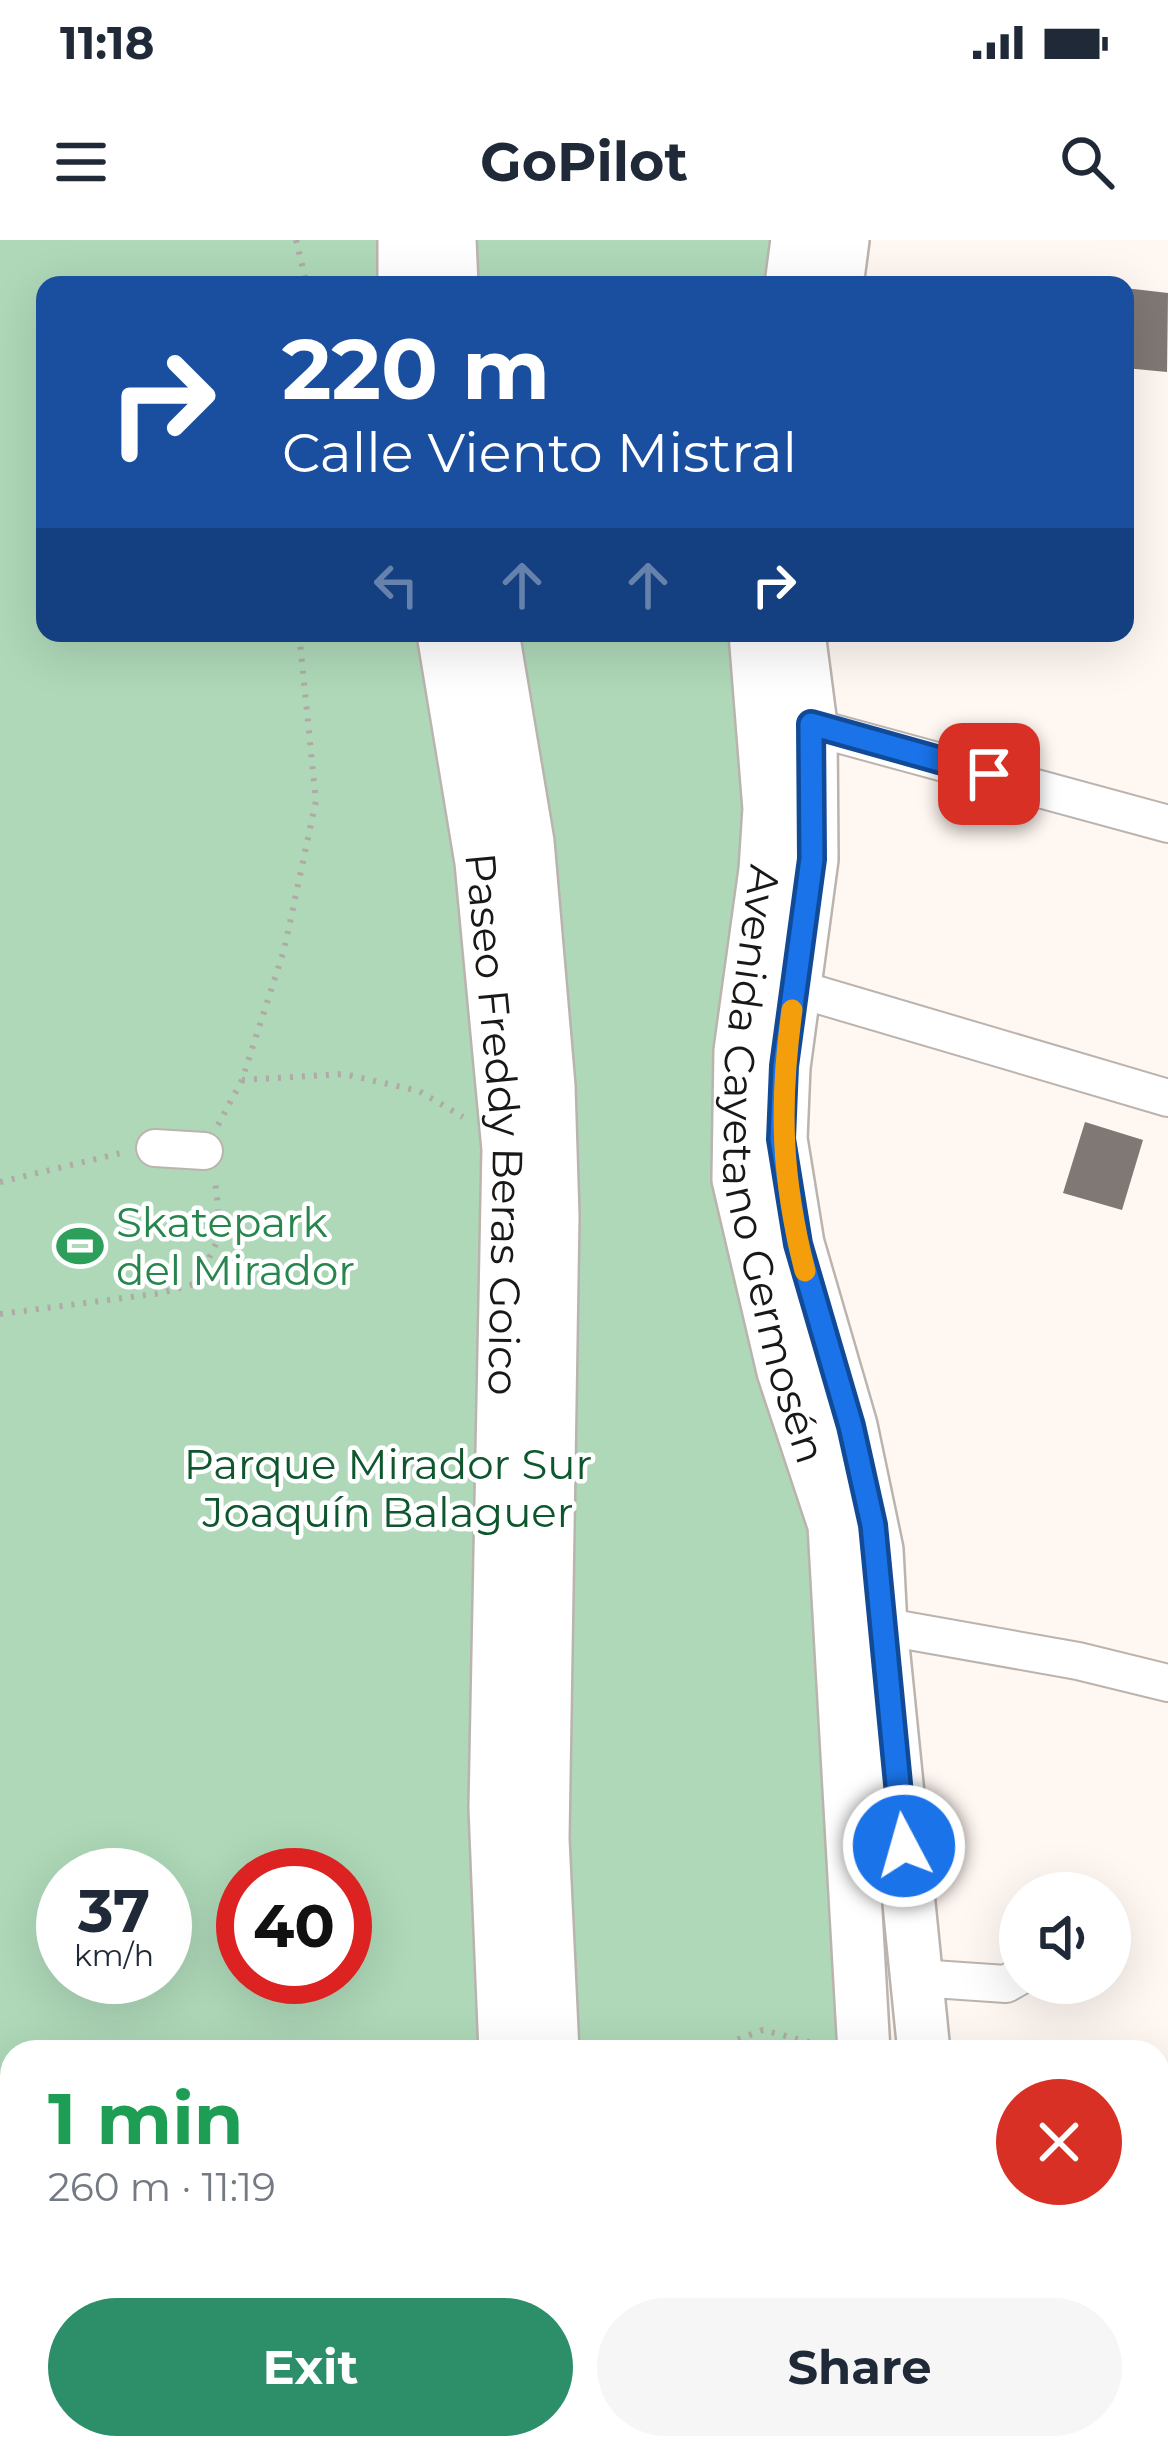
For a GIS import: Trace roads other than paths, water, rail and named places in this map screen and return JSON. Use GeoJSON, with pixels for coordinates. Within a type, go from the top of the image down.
{"type":"FeatureCollection","features":[{"type":"Feature","properties":{"kind":"street"},"geometry":{"type":"LineString","coordinates":[[404,240],[404,276]]}},
{"type":"Feature","properties":{"kind":"street"},"geometry":{"type":"LineString","coordinates":[[450,240],[452,276]]}},
{"type":"Feature","properties":{"kind":"street"},"geometry":{"type":"LineString","coordinates":[[792,276],[797,240]]}},
{"type":"Feature","properties":{"kind":"street"},"geometry":{"type":"LineString","coordinates":[[839,276],[842,240]]}},
{"type":"Feature","properties":{"kind":"street","name":"Paseo Freddy Beras Goico"},"geometry":{"type":"LineString","coordinates":[[444,642],[481,862],[508,1149],[528,1277],[552,2040]]}},
{"type":"Feature","properties":{"kind":"street","name":"Paseo Freddy Beras Goico"},"geometry":{"type":"LineString","coordinates":[[495,642],[528,842],[550,1108],[528,1277],[495,1808],[505,2040]]}},
{"type":"Feature","properties":{"kind":"street","name":"Avenida Cayetano Germosén"},"geometry":{"type":"LineString","coordinates":[[756,642],[769,809],[740,1051],[738,1179],[783,1370],[834,1525],[860,1627],[918,1978],[923,2040]]}},
{"type":"Feature","properties":{"kind":"street","name":"Avenida Cayetano Germosén"},"geometry":{"type":"LineString","coordinates":[[800,642],[811,724],[812,859],[784,1066],[781,1139],[812,1304],[851,1426],[877,1550],[860,1627],[850,2040]]}},
{"type":"Feature","properties":{"kind":"street"},"geometry":{"type":"LineString","coordinates":[[761,715],[811,724],[1168,821]]}},
{"type":"Feature","properties":{"kind":"street"},"geometry":{"type":"LineString","coordinates":[[795,988],[1168,1097]]}},
{"type":"Feature","properties":{"kind":"street"},"geometry":{"type":"LineString","coordinates":[[155,1148],[204,1151]]}},
{"type":"Feature","properties":{"kind":"street"},"geometry":{"type":"LineString","coordinates":[[860,1627],[1078,1661],[1168,1683]]}},
{"type":"Feature","properties":{"kind":"street"},"geometry":{"type":"LineString","coordinates":[[918,1978],[999,1984]]}},
{"type":"Feature","properties":{"kind":"place","name":"Skatepark del Mirador"},"geometry":{"type":"Point","coordinates":[80,1246]}},
{"type":"Feature","properties":{"kind":"park label","name":"Parque Mirador Sur Joaquín Balaguer"},"geometry":{"type":"Point","coordinates":[388,1488]}}]}
